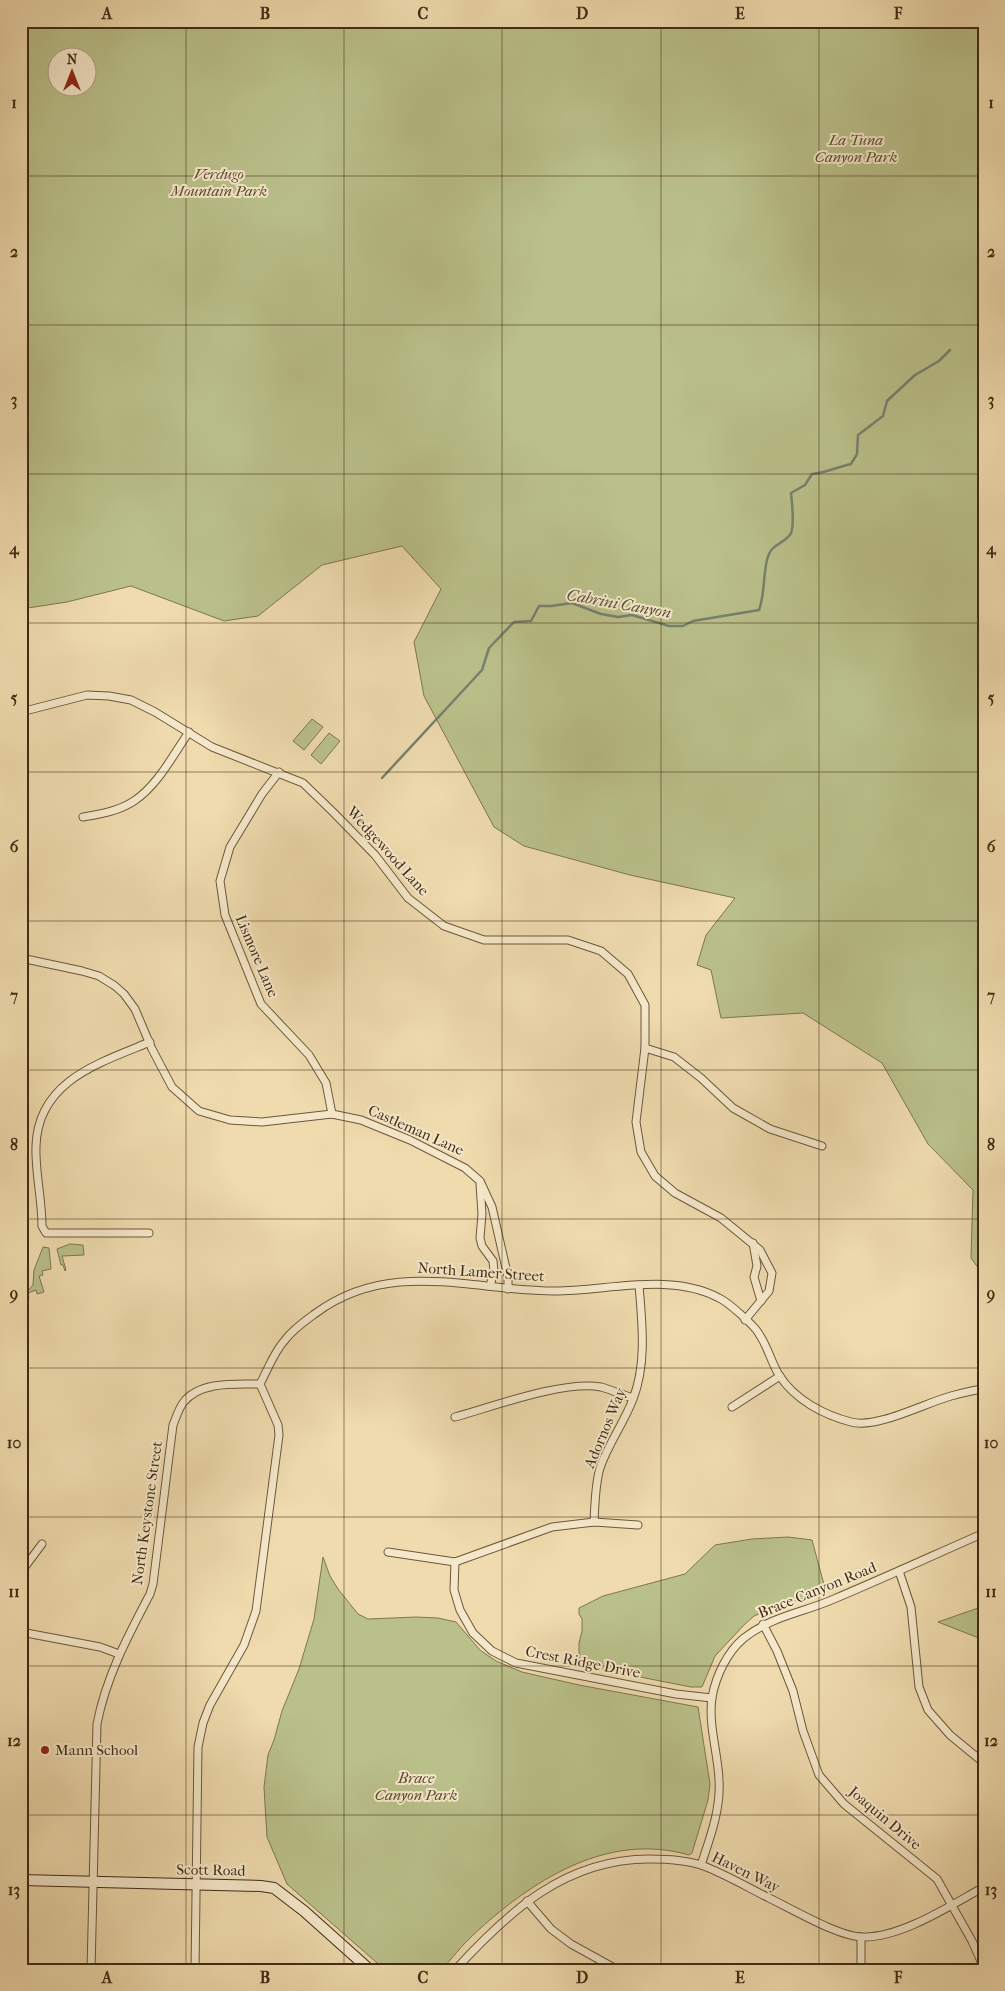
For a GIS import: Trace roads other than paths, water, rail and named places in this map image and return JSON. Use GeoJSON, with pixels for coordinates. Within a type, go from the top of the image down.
{"type":"FeatureCollection","features":[{"type":"Feature","properties":{"kind":"street","name":"Wedgewood Lane"},"geometry":{"type":"LineString","coordinates":[[21,712],[86,695],[109,696],[131,700],[190,732],[212,747],[279,772],[303,784],[375,855],[408,898],[444,926],[484,940],[568,940],[602,951],[628,974],[645,1005],[645,1048],[636,1122],[641,1152],[655,1176],[675,1193],[721,1218],[760,1250],[772,1273],[769,1291],[745,1320]]}},
{"type":"Feature","properties":{"kind":"street"},"geometry":{"type":"LineString","coordinates":[[83,817],[112,811],[134,801],[152,786],[190,732]]}},
{"type":"Feature","properties":{"kind":"street","name":"Lismore Lane"},"geometry":{"type":"LineString","coordinates":[[279,772],[262,794],[230,847],[220,881],[224,915],[261,1004],[309,1055],[326,1082],[332,1114]]}},
{"type":"Feature","properties":{"kind":"street","name":"Castleman Lane"},"geometry":{"type":"LineString","coordinates":[[21,958],[100,976],[115,986],[124,994],[135,1009],[172,1087],[199,1111],[230,1120],[262,1122],[332,1114],[361,1120],[410,1140],[465,1168],[480,1181],[492,1207],[508,1277],[508,1289]]}},
{"type":"Feature","properties":{"kind":"street"},"geometry":{"type":"LineString","coordinates":[[149,1233],[49,1234],[43,1230],[42,1226],[36,1161],[38,1126],[45,1110],[72,1078],[85,1069],[150,1042]]}},
{"type":"Feature","properties":{"kind":"street"},"geometry":{"type":"LineString","coordinates":[[645,1048],[674,1057],[701,1078],[733,1108],[770,1129],[822,1146]]}},
{"type":"Feature","properties":{"kind":"street"},"geometry":{"type":"LineString","coordinates":[[480,1181],[482,1214],[480,1238],[482,1246],[493,1261],[494,1271],[490,1286]]}},
{"type":"Feature","properties":{"kind":"street"},"geometry":{"type":"LineString","coordinates":[[752,1243],[757,1266],[754,1277],[761,1301]]}},
{"type":"Feature","properties":{"kind":"street","name":"North Lamer Street"},"geometry":{"type":"LineString","coordinates":[[260,1384],[284,1340],[332,1302],[368,1286],[419,1280],[508,1289],[556,1291],[639,1285],[686,1285],[708,1292],[732,1306],[759,1332],[780,1376],[802,1399],[823,1413],[854,1423],[880,1421],[951,1396],[984,1390]]}},
{"type":"Feature","properties":{"kind":"street","name":"Adornos Way"},"geometry":{"type":"LineString","coordinates":[[594,1522],[600,1468],[634,1398],[641,1368],[643,1340],[639,1285]]}},
{"type":"Feature","properties":{"kind":"street"},"geometry":{"type":"LineString","coordinates":[[732,1407],[780,1376]]}},
{"type":"Feature","properties":{"kind":"street"},"geometry":{"type":"LineString","coordinates":[[195,1970],[198,1747],[203,1724],[210,1705],[244,1645],[256,1611],[278,1444],[278,1425],[260,1384]]}},
{"type":"Feature","properties":{"kind":"street","name":"North Keystone Street"},"geometry":{"type":"LineString","coordinates":[[91,1970],[96,1724],[101,1699],[119,1654],[150,1594],[153,1584],[173,1425],[184,1402],[200,1390],[214,1385],[260,1384]]}},
{"type":"Feature","properties":{"kind":"street"},"geometry":{"type":"LineString","coordinates":[[455,1418],[553,1390],[576,1386],[600,1387],[634,1398]]}},
{"type":"Feature","properties":{"kind":"street"},"geometry":{"type":"LineString","coordinates":[[388,1552],[455,1562],[552,1527],[594,1522],[638,1525]]}},
{"type":"Feature","properties":{"kind":"street","name":"Brace Canyon Road"},"geometry":{"type":"LineString","coordinates":[[701,1865],[714,1828],[720,1781],[711,1714],[712,1698],[717,1677],[724,1662],[742,1640],[763,1624],[832,1600],[984,1533]]}},
{"type":"Feature","properties":{"kind":"street"},"geometry":{"type":"LineString","coordinates":[[21,1572],[42,1544]]}},
{"type":"Feature","properties":{"kind":"street","name":"Crest Ridge Drive"},"geometry":{"type":"LineString","coordinates":[[455,1562],[454,1590],[460,1610],[473,1633],[492,1651],[516,1663],[676,1694],[712,1698]]}},
{"type":"Feature","properties":{"kind":"street"},"geometry":{"type":"LineString","coordinates":[[899,1571],[911,1607],[919,1686],[928,1710],[950,1735],[984,1763]]}},
{"type":"Feature","properties":{"kind":"street","name":"Joaquin Drive"},"geometry":{"type":"LineString","coordinates":[[763,1624],[794,1691],[803,1731],[819,1775],[844,1804],[937,1879],[972,1941],[984,1968]]}},
{"type":"Feature","properties":{"kind":"street"},"geometry":{"type":"LineString","coordinates":[[21,1632],[100,1647],[119,1654]]}},
{"type":"Feature","properties":{"kind":"street","name":"Haven Way"},"geometry":{"type":"LineString","coordinates":[[455,1970],[475,1948],[527,1901],[555,1882],[583,1870],[608,1863],[636,1859],[667,1859],[701,1865],[832,1929],[861,1938],[880,1937],[921,1921],[984,1887]]}},
{"type":"Feature","properties":{"kind":"street","name":"Scott Road"},"geometry":{"type":"LineString","coordinates":[[21,1880],[196,1884],[274,1888],[304,1911],[370,1970]]}},
{"type":"Feature","properties":{"kind":"street"},"geometry":{"type":"LineString","coordinates":[[527,1901],[551,1929],[571,1944],[618,1970]]}},
{"type":"Feature","properties":{"kind":"street"},"geometry":{"type":"LineString","coordinates":[[861,1938],[861,1963],[863,1970]]}},
{"type":"Feature","properties":{"kind":"waterway","name":"Cabrini Canyon"},"geometry":{"type":"LineString","coordinates":[[382,778],[482,670],[489,648],[514,622],[531,621],[539,606],[572,603],[601,614],[618,617],[632,615],[669,626],[683,626],[693,621],[759,610],[769,554],[771,550],[787,539],[792,532],[791,493],[805,485],[812,474],[851,464],[857,454],[858,435],[883,416],[887,401],[915,375],[939,361],[950,350]]}},
{"type":"Feature","properties":{"kind":"place","name":"Mann School"},"geometry":{"type":"Point","coordinates":[45,1750]}},
{"type":"Feature","properties":{"kind":"park label","name":"La Tuna Canyon Park"},"geometry":{"type":"Point","coordinates":[856,148]}},
{"type":"Feature","properties":{"kind":"park label","name":"Verdugo Mountain Park"},"geometry":{"type":"Point","coordinates":[219,182]}},
{"type":"Feature","properties":{"kind":"park label","name":"Brace Canyon Park"},"geometry":{"type":"Point","coordinates":[416,1786]}}]}
